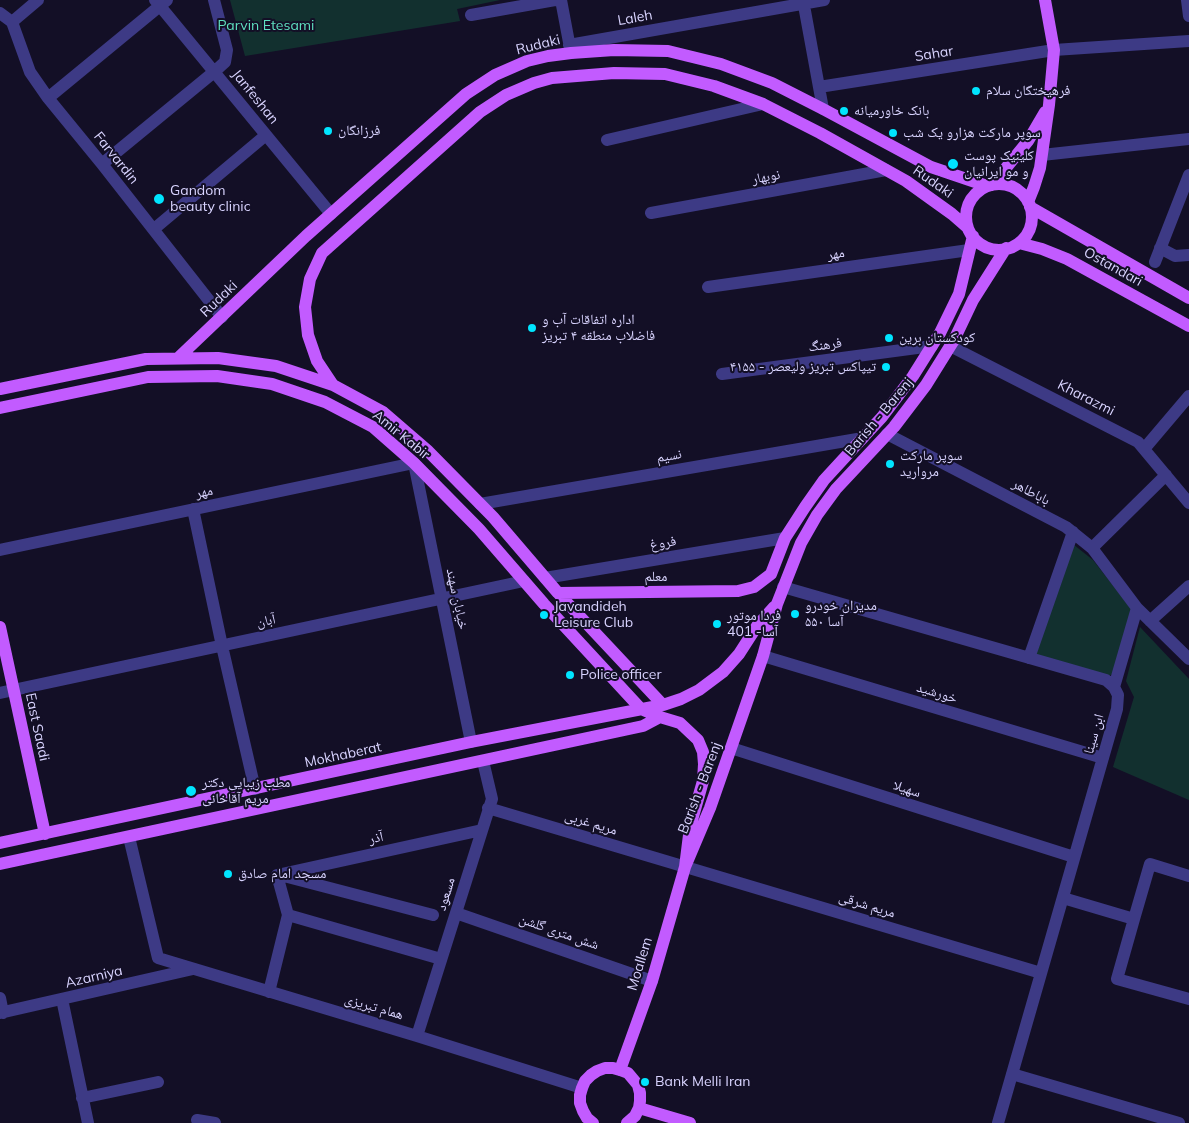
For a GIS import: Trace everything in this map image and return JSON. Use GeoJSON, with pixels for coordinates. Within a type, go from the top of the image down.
{"type":"FeatureCollection","features":[{"type":"Feature","properties":{"kind":"main road"},"geometry":{"type":"LineString","coordinates":[[1045,0],[1054,50],[1049,106],[1040,168],[1029,204],[1031,223],[1029,230],[1019,243],[1006,248],[991,248],[978,242],[970,232],[966,220],[966,211],[969,203],[973,196],[989,185],[1028,141],[1049,106]]}},
{"type":"Feature","properties":{"kind":"main road","name":"Rudaki"},"geometry":{"type":"LineString","coordinates":[[178,358],[331,214],[466,94],[495,75],[527,61],[570,49],[668,51],[721,64],[772,83],[931,168],[989,185]]}},
{"type":"Feature","properties":{"kind":"main road"},"geometry":{"type":"LineString","coordinates":[[548,56],[552,78]]}},
{"type":"Feature","properties":{"kind":"main road","name":"Rudaki"},"geometry":{"type":"LineString","coordinates":[[333,385],[317,361],[308,335],[305,307],[310,279],[322,253],[480,112],[506,95],[534,83],[552,78],[614,73],[665,74],[714,86],[763,104],[906,181],[952,214],[970,232]]}},
{"type":"Feature","properties":{"kind":"main road"},"geometry":{"type":"LineString","coordinates":[[742,97],[753,76]]}},
{"type":"Feature","properties":{"kind":"main road"},"geometry":{"type":"LineString","coordinates":[[989,185],[999,184],[1013,187],[1019,190],[1029,204]]}},
{"type":"Feature","properties":{"kind":"main road","name":"Ostandari"},"geometry":{"type":"LineString","coordinates":[[1029,204],[1189,298]]}},
{"type":"Feature","properties":{"kind":"main road","name":"Barish - Barenj"},"geometry":{"type":"LineString","coordinates":[[786,538],[804,507],[824,480],[882,417],[913,376],[940,333],[959,294],[969,250],[970,232]]}},
{"type":"Feature","properties":{"kind":"main road","name":"Ostandari"},"geometry":{"type":"LineString","coordinates":[[1019,243],[1067,258],[1189,326]]}},
{"type":"Feature","properties":{"kind":"main road","name":"Barish - Barenj"},"geometry":{"type":"LineString","coordinates":[[685,867],[710,808],[763,656],[777,604],[801,543],[817,515],[836,489],[887,434],[926,385],[950,346],[973,300],[1006,248]]}},
{"type":"Feature","properties":{"kind":"main road","name":"Amir Kabir"},"geometry":{"type":"LineString","coordinates":[[0,389],[146,359],[178,358],[218,358],[276,366],[333,385],[383,412],[426,450],[480,504],[661,711]]}},
{"type":"Feature","properties":{"kind":"main road","name":"Amir Kabir"},"geometry":{"type":"LineString","coordinates":[[0,408],[148,377],[216,376],[272,384],[325,402],[372,428],[414,463],[479,529],[544,604],[641,709]]}},
{"type":"Feature","properties":{"kind":"main road","name":"معلم"},"geometry":{"type":"LineString","coordinates":[[558,593],[738,591],[754,587],[771,574],[786,538]]}},
{"type":"Feature","properties":{"kind":"main road"},"geometry":{"type":"LineString","coordinates":[[544,604],[558,593]]}},
{"type":"Feature","properties":{"kind":"main road","name":"Barish - Barenj"},"geometry":{"type":"LineString","coordinates":[[661,711],[699,690],[723,672],[739,654],[757,626],[777,604]]}},
{"type":"Feature","properties":{"kind":"main road","name":"East Saadi"},"geometry":{"type":"LineString","coordinates":[[0,627],[45,834]]}},
{"type":"Feature","properties":{"kind":"main road","name":"Mokhaberat"},"geometry":{"type":"LineString","coordinates":[[0,843],[472,742],[641,709],[661,711]]}},
{"type":"Feature","properties":{"kind":"main road"},"geometry":{"type":"LineString","coordinates":[[0,864],[643,726],[661,711],[689,730],[698,740],[703,752],[703,781],[690,827],[685,867]]}},
{"type":"Feature","properties":{"kind":"main road"},"geometry":{"type":"LineString","coordinates":[[311,777],[316,796]]}},
{"type":"Feature","properties":{"kind":"main road","name":"Moallem"},"geometry":{"type":"LineString","coordinates":[[620,1070],[652,981],[685,867]]}},
{"type":"Feature","properties":{"kind":"main road"},"geometry":{"type":"LineString","coordinates":[[593,1123],[582,1111],[580,1095],[585,1081],[597,1071],[605,1068],[613,1068],[628,1073],[638,1085],[640,1093],[639,1108],[635,1116],[627,1123]]}},
{"type":"Feature","properties":{"kind":"main road"},"geometry":{"type":"LineString","coordinates":[[639,1108],[690,1123]]}},
{"type":"Feature","properties":{"kind":"street"},"geometry":{"type":"LineString","coordinates":[[0,13],[12,22],[38,0]]}},
{"type":"Feature","properties":{"kind":"street"},"geometry":{"type":"LineString","coordinates":[[102,164],[225,62],[227,50],[214,0]]}},
{"type":"Feature","properties":{"kind":"street"},"geometry":{"type":"LineString","coordinates":[[471,15],[555,0]]}},
{"type":"Feature","properties":{"kind":"street"},"geometry":{"type":"LineString","coordinates":[[561,0],[570,49]]}},
{"type":"Feature","properties":{"kind":"street","name":"Laleh"},"geometry":{"type":"LineString","coordinates":[[570,49],[804,2],[824,0]]}},
{"type":"Feature","properties":{"kind":"street"},"geometry":{"type":"LineString","coordinates":[[1187,0],[1189,16]]}},
{"type":"Feature","properties":{"kind":"street"},"geometry":{"type":"LineString","coordinates":[[48,98],[161,2]]}},
{"type":"Feature","properties":{"kind":"street","name":"Janfeshan"},"geometry":{"type":"LineString","coordinates":[[161,2],[214,72],[331,214]]}},
{"type":"Feature","properties":{"kind":"street"},"geometry":{"type":"LineString","coordinates":[[804,2],[823,109]]}},
{"type":"Feature","properties":{"kind":"street","name":"Farvardin"},"geometry":{"type":"LineString","coordinates":[[12,22],[30,72],[48,98],[154,229],[222,317]]}},
{"type":"Feature","properties":{"kind":"street","name":"Sahar"},"geometry":{"type":"LineString","coordinates":[[819,88],[1054,50],[1189,42]]}},
{"type":"Feature","properties":{"kind":"street"},"geometry":{"type":"LineString","coordinates":[[607,140],[763,104]]}},
{"type":"Feature","properties":{"kind":"street"},"geometry":{"type":"LineString","coordinates":[[154,229],[266,135]]}},
{"type":"Feature","properties":{"kind":"street"},"geometry":{"type":"LineString","coordinates":[[1042,155],[1189,140]]}},
{"type":"Feature","properties":{"kind":"street","name":"نوبهار"},"geometry":{"type":"LineString","coordinates":[[651,213],[886,170]]}},
{"type":"Feature","properties":{"kind":"street"},"geometry":{"type":"LineString","coordinates":[[1155,262],[1189,175]]}},
{"type":"Feature","properties":{"kind":"street"},"geometry":{"type":"LineString","coordinates":[[1160,248],[1175,256],[1189,255]]}},
{"type":"Feature","properties":{"kind":"street","name":"مهر"},"geometry":{"type":"LineString","coordinates":[[708,287],[969,250]]}},
{"type":"Feature","properties":{"kind":"street","name":"فرهنگ"},"geometry":{"type":"LineString","coordinates":[[722,374],[932,346]]}},
{"type":"Feature","properties":{"kind":"street","name":"Kharazmi"},"geometry":{"type":"LineString","coordinates":[[950,346],[1138,442],[1189,503]]}},
{"type":"Feature","properties":{"kind":"street"},"geometry":{"type":"LineString","coordinates":[[1144,449],[1189,396]]}},
{"type":"Feature","properties":{"kind":"street","name":"باباطاهر"},"geometry":{"type":"LineString","coordinates":[[887,434],[1073,532],[1092,548],[1137,608],[1189,659]]}},
{"type":"Feature","properties":{"kind":"street","name":"نسیم"},"geometry":{"type":"LineString","coordinates":[[480,504],[863,438]]}},
{"type":"Feature","properties":{"kind":"street"},"geometry":{"type":"LineString","coordinates":[[414,463],[426,450]]}},
{"type":"Feature","properties":{"kind":"street","name":"مهر"},"geometry":{"type":"LineString","coordinates":[[0,550],[414,463]]}},
{"type":"Feature","properties":{"kind":"street","name":"خیابان سهند"},"geometry":{"type":"LineString","coordinates":[[414,463],[472,742]]}},
{"type":"Feature","properties":{"kind":"street"},"geometry":{"type":"LineString","coordinates":[[1092,548],[1166,474]]}},
{"type":"Feature","properties":{"kind":"street"},"geometry":{"type":"LineString","coordinates":[[193,509],[255,789]]}},
{"type":"Feature","properties":{"kind":"street"},"geometry":{"type":"LineString","coordinates":[[1029,658],[1073,532]]}},
{"type":"Feature","properties":{"kind":"street","name":"فروغ"},"geometry":{"type":"LineString","coordinates":[[545,578],[786,538]]}},
{"type":"Feature","properties":{"kind":"street","name":"آبان"},"geometry":{"type":"LineString","coordinates":[[0,693],[524,581]]}},
{"type":"Feature","properties":{"kind":"street"},"geometry":{"type":"LineString","coordinates":[[1150,621],[1189,586]]}},
{"type":"Feature","properties":{"kind":"street"},"geometry":{"type":"LineString","coordinates":[[783,587],[1106,680],[1114,686],[1137,608]]}},
{"type":"Feature","properties":{"kind":"street","name":"خورشید"},"geometry":{"type":"LineString","coordinates":[[763,656],[1103,758]]}},
{"type":"Feature","properties":{"kind":"street","name":"ابن سینا"},"geometry":{"type":"LineString","coordinates":[[998,1123],[1117,709],[1118,695],[1114,686]]}},
{"type":"Feature","properties":{"kind":"street","name":"سهیلا"},"geometry":{"type":"LineString","coordinates":[[731,748],[1074,857]]}},
{"type":"Feature","properties":{"kind":"street","name":"مسعود"},"geometry":{"type":"LineString","coordinates":[[417,1036],[492,798],[483,761]]}},
{"type":"Feature","properties":{"kind":"street","name":"مریم غربی"},"geometry":{"type":"LineString","coordinates":[[488,808],[685,867]]}},
{"type":"Feature","properties":{"kind":"street","name":"آذر"},"geometry":{"type":"LineString","coordinates":[[277,875],[482,830]]}},
{"type":"Feature","properties":{"kind":"street","name":"همام تبریزی"},"geometry":{"type":"LineString","coordinates":[[129,837],[158,958],[582,1088]]}},
{"type":"Feature","properties":{"kind":"street"},"geometry":{"type":"LineString","coordinates":[[1189,876],[1150,864],[1117,979],[1189,1000]]}},
{"type":"Feature","properties":{"kind":"street","name":"مریم شرقی"},"geometry":{"type":"LineString","coordinates":[[685,867],[1041,973]]}},
{"type":"Feature","properties":{"kind":"street"},"geometry":{"type":"LineString","coordinates":[[269,992],[288,915],[277,875],[433,915]]}},
{"type":"Feature","properties":{"kind":"street"},"geometry":{"type":"LineString","coordinates":[[1063,898],[1134,919]]}},
{"type":"Feature","properties":{"kind":"street","name":"شش متری گلشن"},"geometry":{"type":"LineString","coordinates":[[456,912],[652,981]]}},
{"type":"Feature","properties":{"kind":"street"},"geometry":{"type":"LineString","coordinates":[[288,915],[441,960]]}},
{"type":"Feature","properties":{"kind":"street","name":"Azarniya"},"geometry":{"type":"LineString","coordinates":[[2,1013],[195,969]]}},
{"type":"Feature","properties":{"kind":"street"},"geometry":{"type":"LineString","coordinates":[[0,998],[2,1013]]}},
{"type":"Feature","properties":{"kind":"street"},"geometry":{"type":"LineString","coordinates":[[62,999],[88,1123]]}},
{"type":"Feature","properties":{"kind":"street"},"geometry":{"type":"LineString","coordinates":[[1012,1074],[1179,1123]]}},
{"type":"Feature","properties":{"kind":"street"},"geometry":{"type":"LineString","coordinates":[[82,1098],[158,1082]]}},
{"type":"Feature","properties":{"kind":"street"},"geometry":{"type":"LineString","coordinates":[[197,1120],[215,1123]]}},
{"type":"Feature","properties":{"kind":"green space","name":"Parvin Etesami"},"geometry":{"type":"Polygon","coordinates":[[[230,0],[500,0],[457,9],[460,21],[245,56],[230,0]]]}},
{"type":"Feature","properties":{"kind":"green space"},"geometry":{"type":"Polygon","coordinates":[[[1074,545],[1093,560],[1132,610],[1113,674],[1108,676],[1035,655],[1074,545]]]}},
{"type":"Feature","properties":{"kind":"green space"},"geometry":{"type":"Polygon","coordinates":[[[1140,627],[1189,679],[1189,800],[1113,767],[1134,697],[1126,681],[1140,627]]]}},
{"type":"Feature","properties":{"kind":"place","name":"فرهیختگان سلام"},"geometry":{"type":"Point","coordinates":[976,91]}},
{"type":"Feature","properties":{"kind":"place","name":"بانک خاورمیانه"},"geometry":{"type":"Point","coordinates":[844,111]}},
{"type":"Feature","properties":{"kind":"place","name":"فرزانگان"},"geometry":{"type":"Point","coordinates":[328,131]}},
{"type":"Feature","properties":{"kind":"place","name":"سوپر مارکت هزارو یک شب"},"geometry":{"type":"Point","coordinates":[893,133]}},
{"type":"Feature","properties":{"kind":"place","name":"کلینیک پوست و مو ایرانیان"},"geometry":{"type":"Point","coordinates":[953,164]}},
{"type":"Feature","properties":{"kind":"place","name":"Gandom beauty clinic"},"geometry":{"type":"Point","coordinates":[159,199]}},
{"type":"Feature","properties":{"kind":"place","name":"اداره اتفاقات آب و فاضلاب منطقه ۴ تبریز"},"geometry":{"type":"Point","coordinates":[532,328]}},
{"type":"Feature","properties":{"kind":"place","name":"کودکستان برین"},"geometry":{"type":"Point","coordinates":[889,338]}},
{"type":"Feature","properties":{"kind":"place","name":"تیپاکس تبریز ولیعصر - ۴۱۵۵"},"geometry":{"type":"Point","coordinates":[886,367]}},
{"type":"Feature","properties":{"kind":"place","name":"سوپر مارکت مروارید"},"geometry":{"type":"Point","coordinates":[890,464]}},
{"type":"Feature","properties":{"kind":"place","name":"مدیران خودرو ۵۵۰ آسا"},"geometry":{"type":"Point","coordinates":[795,614]}},
{"type":"Feature","properties":{"kind":"place","name":"Javandideh Leisure Club"},"geometry":{"type":"Point","coordinates":[544,615]}},
{"type":"Feature","properties":{"kind":"place","name":"فردا موتور 401 -آسا"},"geometry":{"type":"Point","coordinates":[717,624]}},
{"type":"Feature","properties":{"kind":"place","name":"Police officer"},"geometry":{"type":"Point","coordinates":[570,675]}},
{"type":"Feature","properties":{"kind":"place","name":"مطب زیبایی دکتر مریم آقاخانی"},"geometry":{"type":"Point","coordinates":[191,791]}},
{"type":"Feature","properties":{"kind":"place","name":"مسجد امام صادق"},"geometry":{"type":"Point","coordinates":[228,874]}},
{"type":"Feature","properties":{"kind":"place","name":"Bank Melli Iran"},"geometry":{"type":"Point","coordinates":[645,1082]}}]}
